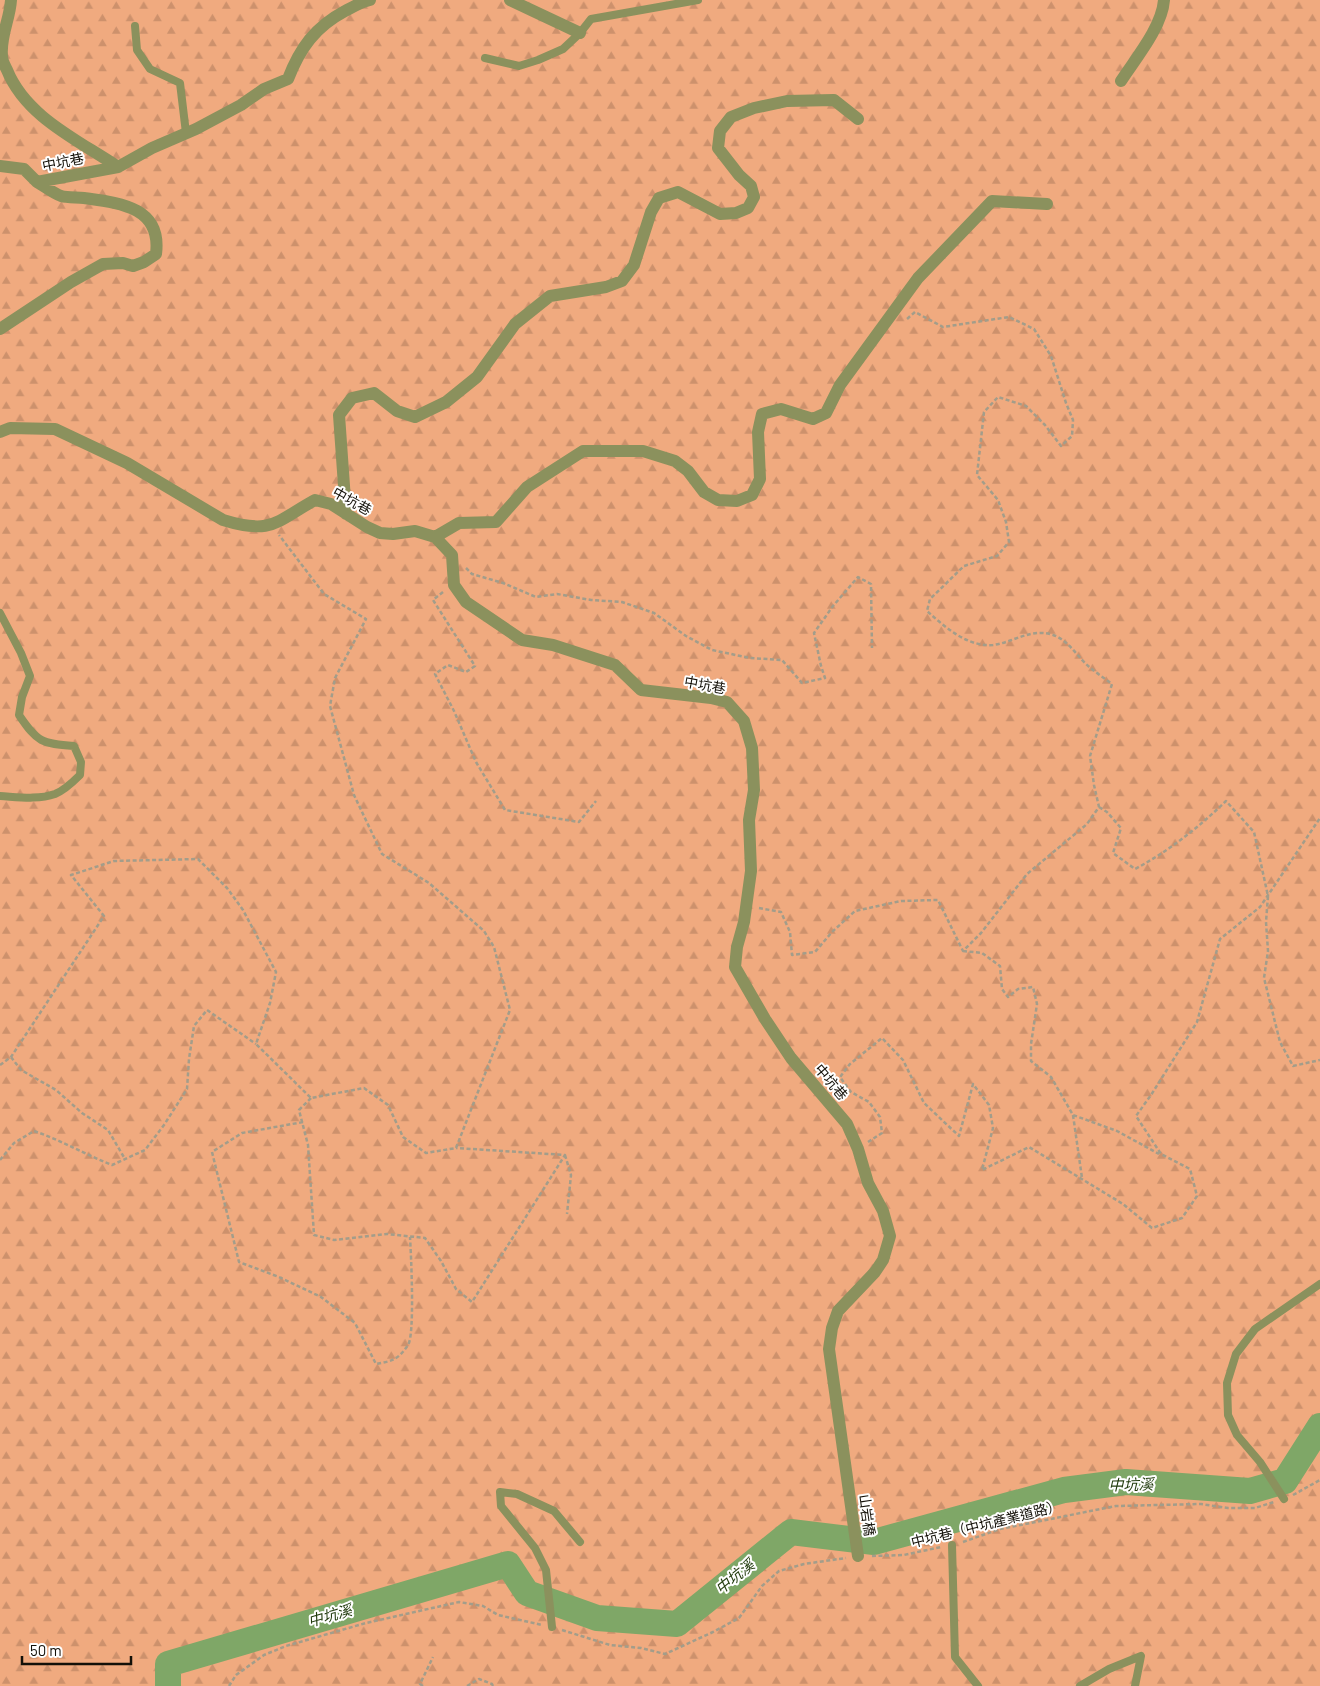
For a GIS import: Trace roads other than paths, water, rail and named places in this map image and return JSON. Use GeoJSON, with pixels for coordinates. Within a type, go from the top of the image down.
{"type":"FeatureCollection","features":[{"type":"Feature","properties":{"kind":"street","name":"中坑巷"},"geometry":{"type":"LineString","coordinates":[[11,0],[11,8],[3,33],[2,57],[12,82],[24,99],[43,118],[118,167]]}},
{"type":"Feature","properties":{"kind":"street"},"geometry":{"type":"LineString","coordinates":[[118,167],[152,148],[241,105],[264,89],[288,79],[294,62],[314,32],[334,17],[363,1],[370,0]]}},
{"type":"Feature","properties":{"kind":"street"},"geometry":{"type":"LineString","coordinates":[[510,0],[580,34]]}},
{"type":"Feature","properties":{"kind":"street"},"geometry":{"type":"LineString","coordinates":[[1121,81],[1150,37],[1164,9],[1164,0]]}},
{"type":"Feature","properties":{"kind":"street"},"geometry":{"type":"LineString","coordinates":[[346,514],[339,415],[352,398],[374,393],[396,411],[415,417],[446,402],[477,377],[515,324],[550,296],[606,287],[622,281],[634,265],[652,212],[659,198],[678,192],[720,214],[736,213],[748,208],[754,197],[751,186],[738,175],[718,148],[720,131],[731,117],[754,108],[787,101],[834,100],[858,119]]}},
{"type":"Feature","properties":{"kind":"street"},"geometry":{"type":"LineString","coordinates":[[0,166],[24,169],[37,182]]}},
{"type":"Feature","properties":{"kind":"street","name":"中坑巷"},"geometry":{"type":"LineString","coordinates":[[37,182],[118,167]]}},
{"type":"Feature","properties":{"kind":"street","name":"中坑巷"},"geometry":{"type":"LineString","coordinates":[[0,329],[71,282],[103,264],[123,263],[133,266],[144,262],[156,254],[158,240],[152,225],[137,210],[120,203],[61,196],[37,182]]}},
{"type":"Feature","properties":{"kind":"street"},"geometry":{"type":"LineString","coordinates":[[435,537],[459,523],[496,522],[527,487],[583,451],[643,451],[675,462],[688,472],[704,492],[718,500],[737,500],[752,494],[760,479],[758,432],[762,414],[781,409],[813,419],[826,413],[840,385],[918,278],[992,201],[1047,204]]}},
{"type":"Feature","properties":{"kind":"street","name":"中坑巷"},"geometry":{"type":"LineString","coordinates":[[0,432],[10,428],[55,429],[127,463],[223,520],[256,528],[272,526],[315,500],[331,504],[380,533],[394,534],[415,531],[435,537],[452,555],[454,585],[466,602],[522,640],[553,645],[615,665],[641,690],[711,698],[727,702],[744,721],[752,748],[754,790],[749,820],[751,871],[735,967],[786,1051],[846,1124],[858,1149],[868,1183],[883,1211],[890,1236],[883,1260],[875,1272],[838,1311],[832,1328],[829,1349],[846,1477]]}},
{"type":"Feature","properties":{"kind":"street","name":"山岩橋"},"geometry":{"type":"LineString","coordinates":[[846,1477],[858,1556]]}},
{"type":"Feature","properties":{"kind":"lane"},"geometry":{"type":"LineString","coordinates":[[485,58],[519,66],[563,49],[580,34],[591,20],[698,0]]}},
{"type":"Feature","properties":{"kind":"lane"},"geometry":{"type":"LineString","coordinates":[[135,26],[137,50],[150,69],[180,83],[186,133]]}},
{"type":"Feature","properties":{"kind":"lane"},"geometry":{"type":"LineString","coordinates":[[0,613],[21,653],[30,676],[22,697],[19,715],[32,734],[51,745],[74,746],[81,762],[80,775],[67,787],[55,794],[35,798],[0,796]]}},
{"type":"Feature","properties":{"kind":"lane"},"geometry":{"type":"LineString","coordinates":[[1283,1499],[1260,1462],[1237,1435],[1228,1415],[1227,1383],[1236,1354],[1255,1329],[1320,1284]]}},
{"type":"Feature","properties":{"kind":"lane"},"geometry":{"type":"LineString","coordinates":[[552,1627],[546,1570],[535,1548],[501,1506],[500,1492],[517,1494],[554,1511],[580,1542]]}},
{"type":"Feature","properties":{"kind":"lane"},"geometry":{"type":"LineString","coordinates":[[952,1545],[955,1657],[978,1686]]}},
{"type":"Feature","properties":{"kind":"lane"},"geometry":{"type":"LineString","coordinates":[[1080,1686],[1109,1669],[1141,1656],[1135,1686]]}},
{"type":"Feature","properties":{"kind":"waterway","name":"中坑溪"},"geometry":{"type":"LineString","coordinates":[[168,1686],[168,1664],[508,1564],[527,1593],[597,1618],[677,1624],[791,1532],[874,1542],[1064,1490],[1126,1482],[1250,1491],[1285,1481],[1320,1426]]}}]}
